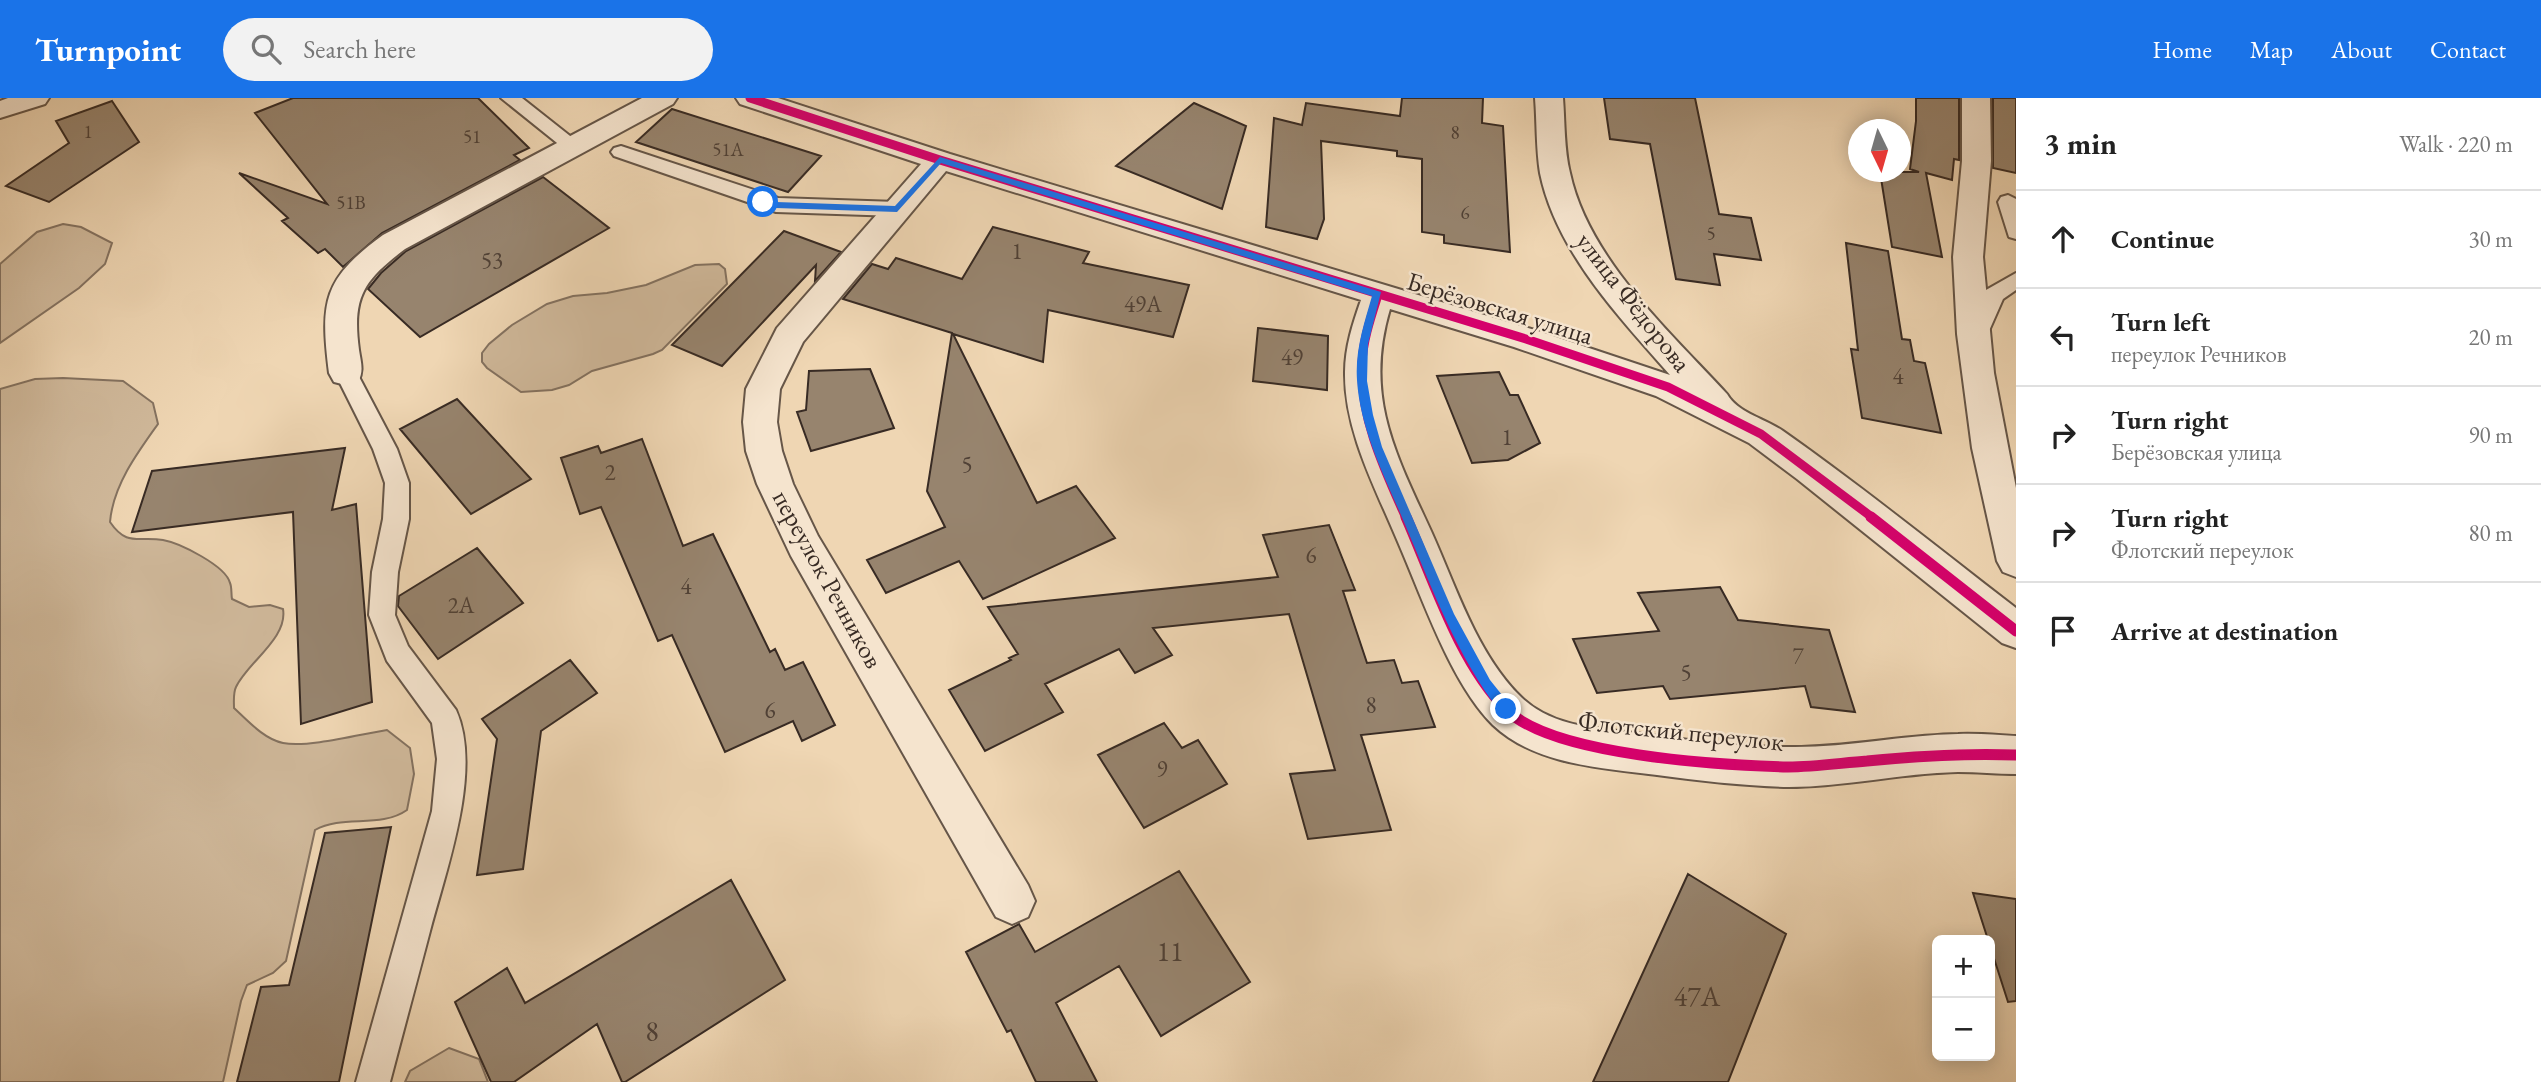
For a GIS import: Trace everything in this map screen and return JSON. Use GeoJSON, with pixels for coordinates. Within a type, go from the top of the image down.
{"type":"FeatureCollection","features":[{"type":"Feature","properties":{"kind":"street"},"geometry":{"type":"LineString","coordinates":[[0,110],[34,98]]}},
{"type":"Feature","properties":{"kind":"street"},"geometry":{"type":"LineString","coordinates":[[346,373],[339,322],[342,293],[352,276],[369,258],[394,242],[663,98]]}},
{"type":"Feature","properties":{"kind":"street","name":"Берёзовская улица"},"geometry":{"type":"LineString","coordinates":[[750,98],[940,160],[1611,366],[1668,387],[1725,414],[1810,469],[2016,631]]}},
{"type":"Feature","properties":{"kind":"street","name":"улица Фёдорова"},"geometry":{"type":"LineString","coordinates":[[1549,98],[1555,174],[1577,232],[1595,260],[1642,319],[1725,414]]}},
{"type":"Feature","properties":{"kind":"street"},"geometry":{"type":"LineString","coordinates":[[1976,98],[1978,143],[1968,254],[1973,344],[1997,488],[2016,561]]}},
{"type":"Feature","properties":{"kind":"street","name":"переулок Речников"},"geometry":{"type":"LineString","coordinates":[[940,160],[789,336],[762,389],[760,422],[764,451],[775,484],[804,545],[1012,901]]}},
{"type":"Feature","properties":{"kind":"street","name":"Флотский переулок"},"geometry":{"type":"LineString","coordinates":[[1378,295],[1363,344],[1362,381],[1367,415],[1377,447],[1449,615],[1486,684],[1506,709],[1527,726],[1552,738],[1578,745],[1747,765],[1790,766],[1957,753],[2016,755]]}},
{"type":"Feature","properties":{"kind":"lane"},"geometry":{"type":"LineString","coordinates":[[510,98],[574,147]]}},
{"type":"Feature","properties":{"kind":"lane"},"geometry":{"type":"LineString","coordinates":[[621,152],[776,205],[897,209]]}},
{"type":"Feature","properties":{"kind":"lane"},"geometry":{"type":"LineString","coordinates":[[2008,202],[2016,232]]}},
{"type":"Feature","properties":{"kind":"lane"},"geometry":{"type":"LineString","coordinates":[[1973,344],[1994,295],[2016,280]]}},
{"type":"Feature","properties":{"kind":"lane"},"geometry":{"type":"LineString","coordinates":[[346,373],[385,449],[397,483],[396,519],[385,572],[382,615],[397,653],[446,719],[452,759],[447,811],[373,1082]]}},
{"type":"Feature","properties":{"kind":"shaded area"},"geometry":{"type":"Polygon","coordinates":[[[63,224],[81,227],[112,243],[105,264],[79,288],[0,343],[0,264],[37,232],[63,224]]]}},
{"type":"Feature","properties":{"kind":"shaded area"},"geometry":{"type":"Polygon","coordinates":[[[719,264],[725,269],[727,284],[662,350],[653,354],[592,371],[569,385],[552,390],[521,392],[482,362],[482,353],[489,344],[512,325],[547,304],[573,296],[646,285],[695,265],[719,264]]]}},
{"type":"Feature","properties":{"kind":"shaded area"},"geometry":{"type":"Polygon","coordinates":[[[35,379],[123,381],[153,403],[158,424],[134,458],[121,483],[110,522],[116,530],[128,538],[163,540],[191,550],[227,576],[232,599],[249,607],[270,605],[283,609],[283,620],[273,640],[236,687],[234,708],[263,734],[283,743],[320,742],[387,730],[410,748],[414,774],[407,810],[385,819],[337,823],[315,830],[286,961],[273,973],[247,985],[223,1082],[0,1082],[0,389],[35,379]]]}},
{"type":"Feature","properties":{"kind":"shaded area"},"geometry":{"type":"Polygon","coordinates":[[[449,1048],[479,1059],[488,1082],[405,1082],[410,1071],[449,1048]]]}},
{"type":"Feature","properties":{"kind":"building"},"geometry":{"type":"Polygon","coordinates":[[[293,98],[478,98],[529,148],[514,155],[520,160],[382,233],[343,267],[325,249],[318,253],[282,221],[288,218],[239,173],[327,204],[255,113],[293,98]]]}},
{"type":"Feature","properties":{"kind":"building"},"geometry":{"type":"Polygon","coordinates":[[[1402,98],[1483,98],[1482,123],[1503,126],[1510,252],[1444,243],[1444,235],[1422,232],[1422,159],[1397,156],[1397,151],[1321,141],[1324,219],[1317,239],[1266,227],[1274,118],[1302,125],[1306,103],[1400,116],[1402,98]]]}},
{"type":"Feature","properties":{"kind":"building"},"geometry":{"type":"Polygon","coordinates":[[[1604,98],[1695,98],[1719,214],[1751,218],[1761,260],[1714,254],[1720,285],[1676,279],[1650,144],[1610,139],[1604,98]]]}},
{"type":"Feature","properties":{"kind":"building"},"geometry":{"type":"Polygon","coordinates":[[[1916,98],[1959,98],[1959,160],[1954,159],[1952,180],[1926,173],[1942,257],[1892,247],[1882,182],[1911,182],[1911,172],[1919,172],[1911,169],[1916,98]]]}},
{"type":"Feature","properties":{"kind":"building"},"geometry":{"type":"Polygon","coordinates":[[[1993,98],[2016,98],[2016,173],[1993,168],[1993,98]]]}},
{"type":"Feature","properties":{"kind":"building"},"geometry":{"type":"Polygon","coordinates":[[[112,101],[139,142],[49,202],[6,186],[69,143],[56,121],[112,101]]]}},
{"type":"Feature","properties":{"kind":"building"},"geometry":{"type":"Polygon","coordinates":[[[1194,103],[1246,126],[1222,209],[1116,166],[1194,103]]]}},
{"type":"Feature","properties":{"kind":"building"},"geometry":{"type":"Polygon","coordinates":[[[672,109],[821,156],[788,192],[636,142],[672,109]]]}},
{"type":"Feature","properties":{"kind":"building"},"geometry":{"type":"Polygon","coordinates":[[[543,177],[609,228],[420,337],[368,289],[381,273],[406,251],[543,177]]]}},
{"type":"Feature","properties":{"kind":"building"},"geometry":{"type":"Polygon","coordinates":[[[993,227],[1089,252],[1083,263],[1189,285],[1173,337],[1048,310],[1043,362],[953,334],[1037,503],[1076,486],[1115,538],[983,599],[959,561],[886,593],[867,560],[945,527],[927,491],[952,333],[843,299],[872,264],[888,269],[896,258],[962,279],[993,227]]]}},
{"type":"Feature","properties":{"kind":"building"},"geometry":{"type":"Polygon","coordinates":[[[784,231],[841,252],[815,281],[816,265],[722,366],[672,345],[784,231]]]}},
{"type":"Feature","properties":{"kind":"building"},"geometry":{"type":"Polygon","coordinates":[[[1846,243],[1888,251],[1902,339],[1910,340],[1914,361],[1925,363],[1941,433],[1862,418],[1851,349],[1858,350],[1846,243]]]}},
{"type":"Feature","properties":{"kind":"building"},"geometry":{"type":"Polygon","coordinates":[[[1258,328],[1328,336],[1327,390],[1253,381],[1258,328]]]}},
{"type":"Feature","properties":{"kind":"building"},"geometry":{"type":"Polygon","coordinates":[[[870,369],[894,428],[811,451],[797,412],[806,410],[809,371],[870,369]]]}},
{"type":"Feature","properties":{"kind":"building"},"geometry":{"type":"Polygon","coordinates":[[[1499,372],[1510,395],[1518,395],[1540,443],[1508,460],[1472,463],[1437,376],[1499,372]]]}},
{"type":"Feature","properties":{"kind":"building"},"geometry":{"type":"Polygon","coordinates":[[[457,399],[531,479],[471,514],[400,429],[457,399]]]}},
{"type":"Feature","properties":{"kind":"building"},"geometry":{"type":"Polygon","coordinates":[[[642,439],[683,546],[713,534],[770,652],[775,649],[785,670],[803,662],[835,725],[802,741],[793,721],[725,752],[672,635],[658,641],[601,507],[580,514],[561,458],[598,446],[601,453],[642,439]]]}},
{"type":"Feature","properties":{"kind":"building"},"geometry":{"type":"Polygon","coordinates":[[[345,448],[332,510],[356,504],[372,702],[301,724],[293,512],[132,532],[152,471],[345,448]]]}},
{"type":"Feature","properties":{"kind":"building"},"geometry":{"type":"Polygon","coordinates":[[[1329,525],[1355,590],[1343,591],[1367,663],[1394,660],[1402,683],[1418,681],[1435,727],[1361,735],[1391,830],[1308,839],[1290,774],[1335,770],[1289,614],[1153,628],[1172,655],[1135,673],[1119,649],[1045,684],[1063,712],[985,751],[949,690],[1018,654],[988,607],[1278,577],[1263,535],[1329,525]]]}},
{"type":"Feature","properties":{"kind":"building"},"geometry":{"type":"Polygon","coordinates":[[[477,548],[523,603],[438,659],[398,606],[399,596],[477,548]]]}},
{"type":"Feature","properties":{"kind":"building"},"geometry":{"type":"Polygon","coordinates":[[[1720,587],[1738,620],[1829,630],[1855,712],[1811,707],[1805,686],[1670,699],[1663,686],[1597,693],[1573,639],[1659,631],[1638,593],[1720,587]]]}},
{"type":"Feature","properties":{"kind":"building"},"geometry":{"type":"Polygon","coordinates":[[[570,660],[597,693],[541,731],[523,869],[477,875],[497,739],[482,719],[570,660]]]}},
{"type":"Feature","properties":{"kind":"building"},"geometry":{"type":"Polygon","coordinates":[[[1164,723],[1182,748],[1198,740],[1227,784],[1144,828],[1098,755],[1164,723]]]}},
{"type":"Feature","properties":{"kind":"building"},"geometry":{"type":"Polygon","coordinates":[[[391,827],[339,1082],[237,1082],[261,987],[289,985],[325,833],[391,827]]]}},
{"type":"Feature","properties":{"kind":"building"},"geometry":{"type":"Polygon","coordinates":[[[1179,871],[1250,982],[1161,1036],[1119,966],[1056,1003],[1097,1082],[1036,1082],[1011,1030],[1007,1032],[966,952],[1019,924],[1035,952],[1179,871]]]}},
{"type":"Feature","properties":{"kind":"building"},"geometry":{"type":"Polygon","coordinates":[[[1688,874],[1786,934],[1728,1082],[1593,1082],[1688,874]]]}},
{"type":"Feature","properties":{"kind":"building"},"geometry":{"type":"Polygon","coordinates":[[[731,880],[785,980],[625,1082],[622,1082],[597,1024],[514,1082],[491,1082],[455,1002],[507,968],[525,1003],[731,880]]]}},
{"type":"Feature","properties":{"kind":"building"},"geometry":{"type":"Polygon","coordinates":[[[1973,893],[2016,899],[2016,1001],[2008,1002],[1995,962],[1995,935],[1986,935],[1973,893]]]}},
{"type":"Feature","properties":{"kind":"cycle path"},"geometry":{"type":"LineString","coordinates":[[750,98],[940,160],[1526,339],[1668,387],[1761,434],[1810,469],[2016,631]]}},
{"type":"Feature","properties":{"kind":"cycle path"},"geometry":{"type":"LineString","coordinates":[[1378,295],[1366,338],[1361,372],[1366,406],[1378,450],[1460,639],[1483,680],[1515,718],[1540,733],[1578,745],[1700,761],[1790,767],[1957,753],[2016,755]]}},
{"type":"Feature","properties":{"kind":"route"},"geometry":{"type":"LineString","coordinates":[[763,202],[776,205],[897,209],[940,160],[1378,295],[1363,344],[1362,381],[1367,415],[1377,447],[1449,615],[1486,684],[1506,709]]}}]}
